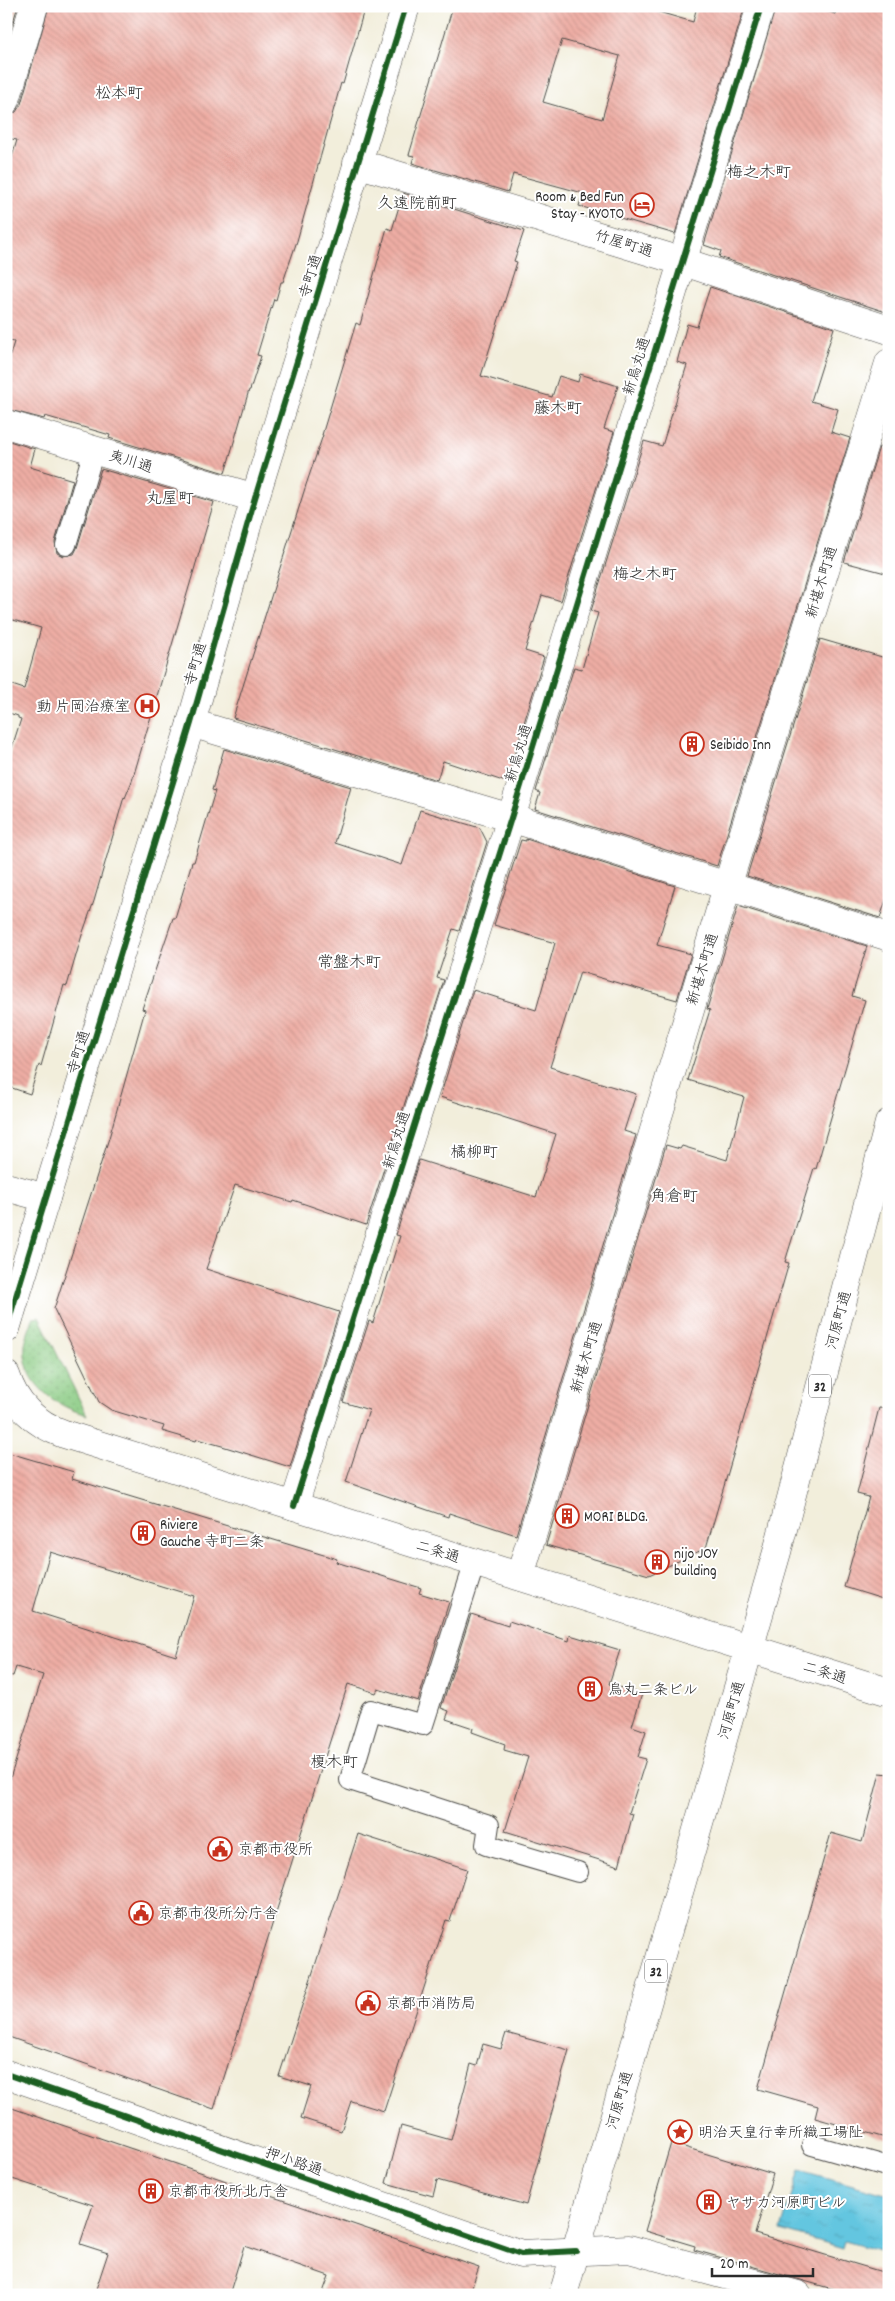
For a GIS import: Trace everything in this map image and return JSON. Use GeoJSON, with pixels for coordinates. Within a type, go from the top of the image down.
{"type":"FeatureCollection","features":[{"type":"Feature","properties":{"kind":"street"},"geometry":{"type":"LineString","coordinates":[[6,100],[34,6]]}},
{"type":"Feature","properties":{"kind":"street","name":"寺町通"},"geometry":{"type":"LineString","coordinates":[[6,1329],[191,723],[255,498],[406,6]]}},
{"type":"Feature","properties":{"kind":"street","name":"新烏丸通"},"geometry":{"type":"LineString","coordinates":[[294,1506],[511,818],[761,6]]}},
{"type":"Feature","properties":{"kind":"street","name":"竹屋町通"},"geometry":{"type":"LineString","coordinates":[[357,163],[681,261],[889,330]]}},
{"type":"Feature","properties":{"kind":"street","name":"新堪木町通"},"geometry":{"type":"LineString","coordinates":[[520,1576],[727,887],[889,362]]}},
{"type":"Feature","properties":{"kind":"street","name":"夷川通"},"geometry":{"type":"LineString","coordinates":[[6,424],[255,498]]}},
{"type":"Feature","properties":{"kind":"street"},"geometry":{"type":"LineString","coordinates":[[191,723],[511,818],[727,887],[889,936]]}},
{"type":"Feature","properties":{"kind":"street","name":"河原町通"},"geometry":{"type":"LineString","coordinates":[[563,2295],[777,1552],[889,1123]]}},
{"type":"Feature","properties":{"kind":"street"},"geometry":{"type":"LineString","coordinates":[[6,1187],[46,1198]]}},
{"type":"Feature","properties":{"kind":"street","name":"二条通"},"geometry":{"type":"LineString","coordinates":[[7,1381],[20,1404],[30,1415],[52,1430],[889,1692]]}},
{"type":"Feature","properties":{"kind":"street","name":"押小路通"},"geometry":{"type":"LineString","coordinates":[[6,2074],[521,2254],[629,2249],[798,2295]]}},
{"type":"Feature","properties":{"kind":"lane"},"geometry":{"type":"LineString","coordinates":[[66,545],[94,450]]}},
{"type":"Feature","properties":{"kind":"lane"},"geometry":{"type":"LineString","coordinates":[[476,1562],[423,1725],[371,1710],[350,1780],[489,1825],[486,1844],[578,1872]]}},
{"type":"Feature","properties":{"kind":"lane"},"geometry":{"type":"LineString","coordinates":[[812,2145],[889,2166]]}},
{"type":"Feature","properties":{"kind":"green space"},"geometry":{"type":"Polygon","coordinates":[[[39,1317],[87,1415],[63,1406],[52,1399],[42,1391],[28,1370],[25,1358],[25,1344],[33,1318],[39,1317]]]}},
{"type":"Feature","properties":{"kind":"water"},"geometry":{"type":"Polygon","coordinates":[[[799,2170],[889,2195],[889,2254],[845,2241],[843,2248],[781,2230],[799,2170]]]}},
{"type":"Feature","properties":{"kind":"building"},"geometry":{"type":"Polygon","coordinates":[[[6,6],[18,6],[6,44],[6,6]]]}},
{"type":"Feature","properties":{"kind":"building"},"geometry":{"type":"Polygon","coordinates":[[[49,6],[365,6],[343,84],[341,83],[297,241],[276,300],[274,299],[257,355],[261,356],[225,473],[109,438],[110,435],[45,416],[44,419],[6,409],[6,368],[14,342],[6,340],[6,177],[17,140],[6,138],[6,115],[16,112],[21,104],[49,6]]]}},
{"type":"Feature","properties":{"kind":"building"},"geometry":{"type":"Polygon","coordinates":[[[453,6],[638,6],[693,22],[697,6],[745,6],[675,234],[579,206],[583,193],[513,174],[508,192],[412,163],[414,156],[409,155],[453,6]],[[562,40],[543,102],[602,119],[620,56],[562,40]]]}},
{"type":"Feature","properties":{"kind":"building"},"geometry":{"type":"Polygon","coordinates":[[[776,6],[812,6],[835,14],[838,6],[889,6],[889,313],[719,257],[721,251],[704,245],[776,6]]]}},
{"type":"Feature","properties":{"kind":"building"},"geometry":{"type":"Polygon","coordinates":[[[403,193],[524,231],[514,261],[517,262],[481,376],[552,397],[559,376],[578,382],[580,374],[618,386],[604,429],[614,432],[561,601],[542,595],[525,651],[544,657],[506,782],[443,761],[437,780],[233,718],[323,435],[356,323],[360,325],[387,228],[392,230],[403,193]]]}},
{"type":"Feature","properties":{"kind":"building"},"geometry":{"type":"Polygon","coordinates":[[[710,287],[834,328],[811,401],[838,409],[831,432],[850,438],[717,866],[535,809],[540,793],[536,791],[574,667],[582,669],[598,613],[591,611],[644,441],[662,446],[687,365],[677,362],[687,324],[697,327],[710,287]]]}},
{"type":"Feature","properties":{"kind":"building"},"geometry":{"type":"Polygon","coordinates":[[[6,440],[35,449],[30,467],[73,480],[55,542],[57,553],[63,556],[74,554],[77,548],[101,469],[214,502],[132,781],[124,797],[94,901],[67,986],[64,985],[41,1066],[39,1065],[30,1094],[6,1086],[6,766],[21,719],[6,712],[6,683],[24,689],[41,628],[6,618],[6,440]]]}},
{"type":"Feature","properties":{"kind":"building"},"geometry":{"type":"Polygon","coordinates":[[[879,447],[889,450],[889,574],[844,562],[879,447]]]}},
{"type":"Feature","properties":{"kind":"building"},"geometry":{"type":"Polygon","coordinates":[[[820,639],[889,659],[889,891],[880,918],[747,876],[820,639]]]}},
{"type":"Feature","properties":{"kind":"building"},"geometry":{"type":"Polygon","coordinates":[[[224,749],[351,787],[335,843],[402,865],[420,810],[480,828],[487,842],[459,931],[453,929],[437,978],[444,980],[366,1225],[293,1200],[292,1202],[235,1185],[206,1269],[339,1312],[290,1467],[222,1446],[162,1431],[164,1426],[111,1410],[99,1402],[54,1309],[109,1138],[145,1010],[142,1009],[173,918],[175,918],[192,862],[194,862],[215,791],[212,790],[224,749]]]}},
{"type":"Feature","properties":{"kind":"building"},"geometry":{"type":"Polygon","coordinates":[[[526,839],[675,886],[657,945],[691,954],[677,1000],[580,972],[550,1067],[636,1094],[624,1131],[636,1135],[516,1535],[449,1513],[448,1517],[346,1482],[369,1410],[343,1402],[369,1321],[373,1323],[400,1236],[396,1235],[419,1160],[536,1197],[556,1134],[440,1097],[473,990],[536,1010],[555,943],[494,925],[521,840],[526,841],[526,839]]]}},
{"type":"Feature","properties":{"kind":"building"},"geometry":{"type":"Polygon","coordinates":[[[738,906],[867,946],[852,996],[865,1000],[816,1169],[814,1168],[785,1262],[789,1263],[706,1548],[649,1575],[546,1545],[666,1145],[680,1149],[682,1146],[727,1160],[744,1097],[688,1080],[710,1010],[707,1009],[738,906]]]}},
{"type":"Feature","properties":{"kind":"building"},"geometry":{"type":"Polygon","coordinates":[[[879,1408],[889,1409],[889,1601],[844,1587],[869,1497],[857,1494],[879,1408]]]}},
{"type":"Feature","properties":{"kind":"building","name":"京都市役所分庁舎"},"geometry":{"type":"Polygon","coordinates":[[[6,1452],[74,1472],[72,1479],[337,1559],[336,1562],[421,1588],[419,1593],[449,1602],[418,1701],[378,1689],[376,1693],[348,1684],[214,2109],[6,2036],[6,1791],[43,1675],[16,1667],[13,1676],[6,1675],[6,1452]],[[50,1552],[33,1611],[176,1656],[194,1596],[50,1552]]]}},
{"type":"Feature","properties":{"kind":"building"},"geometry":{"type":"Polygon","coordinates":[[[471,1614],[508,1626],[509,1621],[569,1641],[570,1635],[620,1650],[609,1684],[642,1694],[632,1726],[646,1731],[638,1757],[646,1759],[629,1813],[633,1814],[619,1866],[505,1831],[528,1757],[504,1750],[505,1744],[472,1732],[473,1728],[446,1719],[449,1711],[441,1708],[471,1614]]]}},
{"type":"Feature","properties":{"kind":"building"},"geometry":{"type":"Polygon","coordinates":[[[880,1773],[889,1774],[889,2139],[815,2118],[818,2106],[758,2089],[831,1833],[862,1842],[880,1773]]]}},
{"type":"Feature","properties":{"kind":"building"},"geometry":{"type":"Polygon","coordinates":[[[358,1834],[467,1869],[450,1921],[446,1920],[384,2111],[351,2101],[341,2131],[301,2118],[311,2086],[279,2076],[358,1834]]]}},
{"type":"Feature","properties":{"kind":"building"},"geometry":{"type":"Polygon","coordinates":[[[506,2033],[569,2050],[526,2205],[437,2180],[433,2196],[386,2183],[401,2126],[451,2140],[471,2064],[477,2066],[483,2044],[501,2049],[506,2033]]]}},
{"type":"Feature","properties":{"kind":"building","name":"京都市役所北庁舎"},"geometry":{"type":"Polygon","coordinates":[[[6,2106],[479,2267],[469,2295],[322,2295],[329,2276],[244,2246],[229,2295],[94,2295],[108,2253],[80,2244],[93,2205],[6,2177],[6,2106]]]}},
{"type":"Feature","properties":{"kind":"building","name":"ヤサカ河原町ビル"},"geometry":{"type":"Polygon","coordinates":[[[671,2143],[773,2174],[755,2234],[889,2274],[889,2295],[854,2295],[694,2250],[695,2246],[645,2231],[671,2143]]]}},
{"type":"Feature","properties":{"kind":"cycle path"},"geometry":{"type":"LineString","coordinates":[[6,1329],[191,723],[255,498],[406,6]]}},
{"type":"Feature","properties":{"kind":"cycle path"},"geometry":{"type":"LineString","coordinates":[[294,1506],[511,818],[761,6]]}},
{"type":"Feature","properties":{"kind":"cycle path"},"geometry":{"type":"LineString","coordinates":[[6,2074],[521,2254],[576,2251]]}},
{"type":"Feature","properties":{"kind":"place","name":"Room & Bed Fun Stay - KYOTO"},"geometry":{"type":"Point","coordinates":[642,205]}},
{"type":"Feature","properties":{"kind":"place","name":"動 片岡治療室"},"geometry":{"type":"Point","coordinates":[147,706]}},
{"type":"Feature","properties":{"kind":"place","name":"Seibido Inn"},"geometry":{"type":"Point","coordinates":[692,744]}},
{"type":"Feature","properties":{"kind":"place","name":"MORI BLDG."},"geometry":{"type":"Point","coordinates":[567,1516]}},
{"type":"Feature","properties":{"kind":"place","name":"Riviere Gauche 寺町二条"},"geometry":{"type":"Point","coordinates":[143,1533]}},
{"type":"Feature","properties":{"kind":"place","name":"nijo JOY building"},"geometry":{"type":"Point","coordinates":[657,1562]}},
{"type":"Feature","properties":{"kind":"place","name":"烏丸二条ビル"},"geometry":{"type":"Point","coordinates":[590,1689]}},
{"type":"Feature","properties":{"kind":"place","name":"京都市役所"},"geometry":{"type":"Point","coordinates":[220,1849]}},
{"type":"Feature","properties":{"kind":"place","name":"京都市役所分庁舎"},"geometry":{"type":"Point","coordinates":[141,1913]}},
{"type":"Feature","properties":{"kind":"place","name":"京都市消防局"},"geometry":{"type":"Point","coordinates":[368,2003]}},
{"type":"Feature","properties":{"kind":"place","name":"明治天皇行幸所織工場阯"},"geometry":{"type":"Point","coordinates":[680,2132]}},
{"type":"Feature","properties":{"kind":"place","name":"京都市役所北庁舎"},"geometry":{"type":"Point","coordinates":[151,2191]}},
{"type":"Feature","properties":{"kind":"place","name":"ヤサカ河原町ビル"},"geometry":{"type":"Point","coordinates":[709,2202]}},
{"type":"Feature","properties":{"kind":"district","name":"松本町"},"geometry":{"type":"Point","coordinates":[119,92]}},
{"type":"Feature","properties":{"kind":"district","name":"梅之木町"},"geometry":{"type":"Point","coordinates":[759,171]}},
{"type":"Feature","properties":{"kind":"district","name":"久遠院前町"},"geometry":{"type":"Point","coordinates":[417,202]}},
{"type":"Feature","properties":{"kind":"district","name":"藤木町"},"geometry":{"type":"Point","coordinates":[558,407]}},
{"type":"Feature","properties":{"kind":"district","name":"丸屋町"},"geometry":{"type":"Point","coordinates":[170,497]}},
{"type":"Feature","properties":{"kind":"district","name":"梅之木町"},"geometry":{"type":"Point","coordinates":[645,573]}},
{"type":"Feature","properties":{"kind":"district","name":"常盤木町"},"geometry":{"type":"Point","coordinates":[349,961]}},
{"type":"Feature","properties":{"kind":"district","name":"橘柳町"},"geometry":{"type":"Point","coordinates":[474,1151]}},
{"type":"Feature","properties":{"kind":"district","name":"角倉町"},"geometry":{"type":"Point","coordinates":[674,1195]}},
{"type":"Feature","properties":{"kind":"district","name":"榎木町"},"geometry":{"type":"Point","coordinates":[334,1761]}}]}
